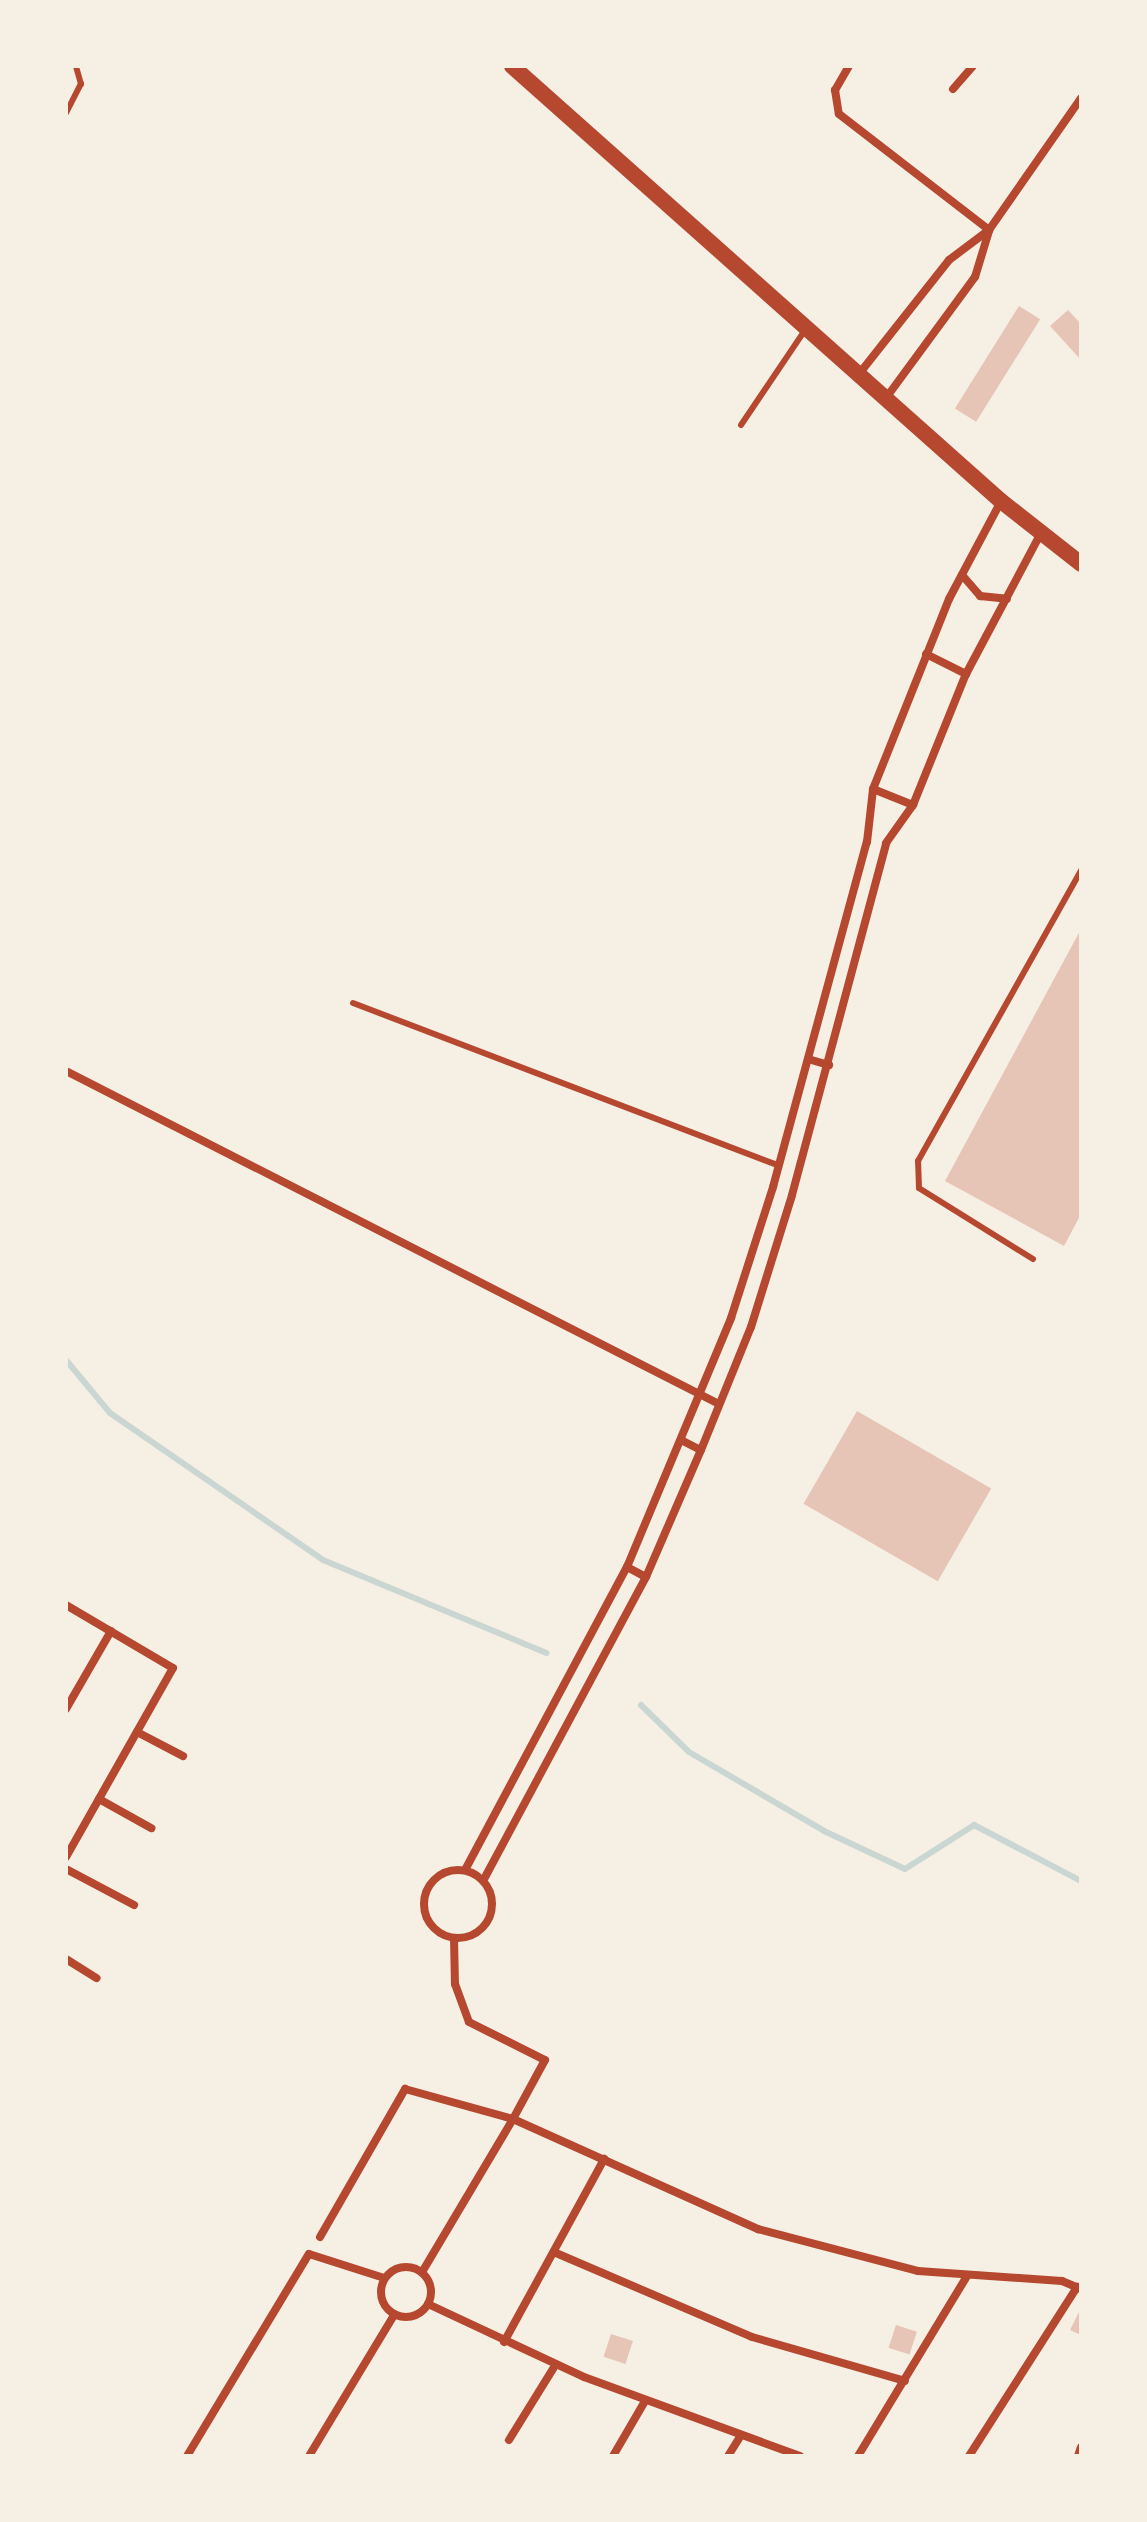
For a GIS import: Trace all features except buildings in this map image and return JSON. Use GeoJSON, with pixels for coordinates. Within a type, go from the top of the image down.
{"type":"FeatureCollection","features":[{"type":"Feature","properties":{"kind":"main road"},"geometry":{"type":"LineString","coordinates":[[512,66],[1001,501],[1081,564]]}},
{"type":"Feature","properties":{"kind":"street"},"geometry":{"type":"LineString","coordinates":[[849,66],[835,90],[839,114],[989,230]]}},
{"type":"Feature","properties":{"kind":"street"},"geometry":{"type":"LineString","coordinates":[[953,89],[973,66]]}},
{"type":"Feature","properties":{"kind":"street"},"geometry":{"type":"LineString","coordinates":[[859,374],[949,260],[989,230],[1081,98]]}},
{"type":"Feature","properties":{"kind":"street"},"geometry":{"type":"LineString","coordinates":[[886,398],[975,277],[989,230]]}},
{"type":"Feature","properties":{"kind":"street"},"geometry":{"type":"LineString","coordinates":[[465,1870],[529,1756],[627,1567],[731,1318],[779,1166],[867,842],[873,789],[926,654],[962,575],[1001,501]]}},
{"type":"Feature","properties":{"kind":"street"},"geometry":{"type":"LineString","coordinates":[[483,1881],[646,1577],[701,1450],[751,1327],[792,1195],[886,843],[913,805],[966,674],[1041,533]]}},
{"type":"Feature","properties":{"kind":"street"},"geometry":{"type":"LineString","coordinates":[[962,575],[980,596],[1007,599]]}},
{"type":"Feature","properties":{"kind":"street"},"geometry":{"type":"LineString","coordinates":[[926,654],[966,674]]}},
{"type":"Feature","properties":{"kind":"street"},"geometry":{"type":"LineString","coordinates":[[873,789],[913,805]]}},
{"type":"Feature","properties":{"kind":"street"},"geometry":{"type":"LineString","coordinates":[[844,925],[864,930]]}},
{"type":"Feature","properties":{"kind":"street"},"geometry":{"type":"LineString","coordinates":[[808,1059],[829,1065]]}},
{"type":"Feature","properties":{"kind":"street"},"geometry":{"type":"LineString","coordinates":[[66,1071],[719,1404]]}},
{"type":"Feature","properties":{"kind":"street"},"geometry":{"type":"LineString","coordinates":[[773,1187],[792,1195]]}},
{"type":"Feature","properties":{"kind":"street"},"geometry":{"type":"LineString","coordinates":[[731,1318],[751,1327]]}},
{"type":"Feature","properties":{"kind":"street"},"geometry":{"type":"LineString","coordinates":[[681,1440],[701,1450]]}},
{"type":"Feature","properties":{"kind":"street"},"geometry":{"type":"LineString","coordinates":[[627,1567],[646,1577]]}},
{"type":"Feature","properties":{"kind":"street"},"geometry":{"type":"LineString","coordinates":[[66,1605],[173,1668],[66,1857]]}},
{"type":"Feature","properties":{"kind":"street"},"geometry":{"type":"LineString","coordinates":[[66,1709],[111,1631]]}},
{"type":"Feature","properties":{"kind":"street"},"geometry":{"type":"LineString","coordinates":[[577,1665],[595,1673]]}},
{"type":"Feature","properties":{"kind":"street"},"geometry":{"type":"LineString","coordinates":[[137,1732],[183,1756]]}},
{"type":"Feature","properties":{"kind":"street"},"geometry":{"type":"LineString","coordinates":[[529,1756],[546,1765]]}},
{"type":"Feature","properties":{"kind":"street"},"geometry":{"type":"LineString","coordinates":[[99,1799],[151,1828]]}},
{"type":"Feature","properties":{"kind":"street"},"geometry":{"type":"LineString","coordinates":[[66,1869],[134,1905]]}},
{"type":"Feature","properties":{"kind":"street"},"geometry":{"type":"LineString","coordinates":[[465,1870],[483,1881],[492,1902],[485,1924],[466,1937],[454,1938],[434,1928],[424,1898],[444,1873],[465,1870]]}},
{"type":"Feature","properties":{"kind":"street"},"geometry":{"type":"LineString","coordinates":[[422,2272],[545,2060],[469,2022],[456,1992],[454,1938]]}},
{"type":"Feature","properties":{"kind":"street"},"geometry":{"type":"LineString","coordinates":[[66,1959],[97,1978]]}},
{"type":"Feature","properties":{"kind":"street"},"geometry":{"type":"LineString","coordinates":[[320,2237],[405,2089],[513,2119],[758,2229],[918,2271],[1079,2288],[969,2456]]}},
{"type":"Feature","properties":{"kind":"street"},"geometry":{"type":"LineString","coordinates":[[504,2342],[556,2253],[604,2159]]}},
{"type":"Feature","properties":{"kind":"street"},"geometry":{"type":"LineString","coordinates":[[556,2253],[752,2337],[905,2381]]}},
{"type":"Feature","properties":{"kind":"street"},"geometry":{"type":"LineString","coordinates":[[187,2456],[309,2254],[384,2278]]}},
{"type":"Feature","properties":{"kind":"street"},"geometry":{"type":"LineString","coordinates":[[398,2268],[422,2272],[430,2286],[428,2304],[411,2317],[394,2315],[380,2294],[384,2278],[398,2268]]}},
{"type":"Feature","properties":{"kind":"street"},"geometry":{"type":"LineString","coordinates":[[858,2456],[967,2276]]}},
{"type":"Feature","properties":{"kind":"street"},"geometry":{"type":"LineString","coordinates":[[428,2304],[504,2342],[645,2401],[800,2456]]}},
{"type":"Feature","properties":{"kind":"street"},"geometry":{"type":"LineString","coordinates":[[309,2456],[394,2315]]}},
{"type":"Feature","properties":{"kind":"street"},"geometry":{"type":"LineString","coordinates":[[509,2440],[556,2364]]}},
{"type":"Feature","properties":{"kind":"street"},"geometry":{"type":"LineString","coordinates":[[613,2456],[645,2401]]}},
{"type":"Feature","properties":{"kind":"street"},"geometry":{"type":"LineString","coordinates":[[728,2456],[740,2437]]}},
{"type":"Feature","properties":{"kind":"street"},"geometry":{"type":"LineString","coordinates":[[1078,2456],[1081,2447]]}},
{"type":"Feature","properties":{"kind":"lane"},"geometry":{"type":"LineString","coordinates":[[66,113],[81,84],[76,66]]}},
{"type":"Feature","properties":{"kind":"lane"},"geometry":{"type":"LineString","coordinates":[[741,425],[807,327]]}},
{"type":"Feature","properties":{"kind":"lane"},"geometry":{"type":"LineString","coordinates":[[1033,1259],[919,1188],[918,1161],[1081,870]]}},
{"type":"Feature","properties":{"kind":"lane"},"geometry":{"type":"LineString","coordinates":[[353,1003],[779,1166]]}},
{"type":"Feature","properties":{"kind":"waterway"},"geometry":{"type":"LineString","coordinates":[[66,1360],[110,1413],[323,1560],[546,1653]]}},
{"type":"Feature","properties":{"kind":"waterway"},"geometry":{"type":"LineString","coordinates":[[641,1705],[689,1752],[824,1831],[905,1869],[974,1825],[1081,1881]]}}]}
